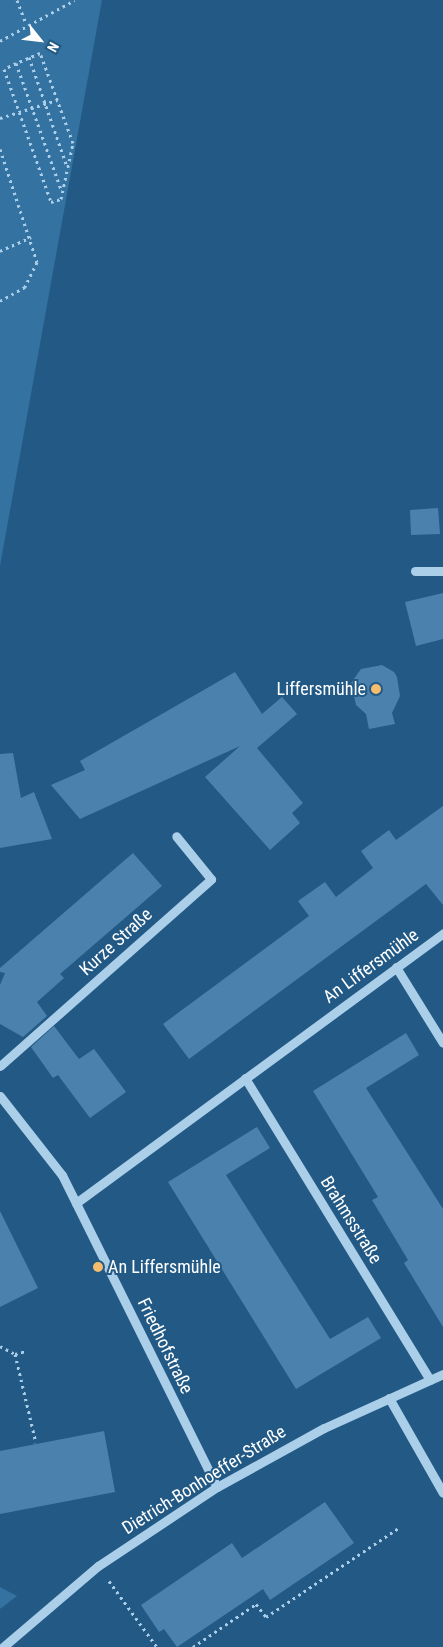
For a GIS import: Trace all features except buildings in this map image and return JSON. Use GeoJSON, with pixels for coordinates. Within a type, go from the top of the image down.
{"type":"FeatureCollection","features":[{"type":"Feature","properties":{"kind":"street"},"geometry":{"type":"LineString","coordinates":[[415,571],[443,572]]}},
{"type":"Feature","properties":{"kind":"street","name":"Kurze Straße"},"geometry":{"type":"LineString","coordinates":[[0,1066],[211,878],[176,836]]}},
{"type":"Feature","properties":{"kind":"street","name":"An Liffersmühle"},"geometry":{"type":"LineString","coordinates":[[76,1203],[443,933]]}},
{"type":"Feature","properties":{"kind":"street"},"geometry":{"type":"LineString","coordinates":[[396,968],[443,1043]]}},
{"type":"Feature","properties":{"kind":"street","name":"Brahmsstraße"},"geometry":{"type":"LineString","coordinates":[[245,1078],[430,1380]]}},
{"type":"Feature","properties":{"kind":"street","name":"Friedhofstraße"},"geometry":{"type":"LineString","coordinates":[[0,1096],[62,1175],[217,1487]]}},
{"type":"Feature","properties":{"kind":"street","name":"Dietrich-Bonhoeffer-Straße"},"geometry":{"type":"LineString","coordinates":[[4,1647],[98,1566],[217,1487],[324,1428],[443,1374]]}},
{"type":"Feature","properties":{"kind":"street"},"geometry":{"type":"LineString","coordinates":[[389,1398],[443,1493]]}},
{"type":"Feature","properties":{"kind":"path"},"geometry":{"type":"LineString","coordinates":[[17,0],[26,24]]}},
{"type":"Feature","properties":{"kind":"path"},"geometry":{"type":"LineString","coordinates":[[0,40],[26,24],[75,0]]}},
{"type":"Feature","properties":{"kind":"path"},"geometry":{"type":"LineString","coordinates":[[40,53],[73,143],[61,199],[51,202],[4,69],[28,57],[40,53]]}},
{"type":"Feature","properties":{"kind":"path"},"geometry":{"type":"LineString","coordinates":[[28,57],[68,168]]}},
{"type":"Feature","properties":{"kind":"path"},"geometry":{"type":"LineString","coordinates":[[16,63],[62,192]]}},
{"type":"Feature","properties":{"kind":"path"},"geometry":{"type":"LineString","coordinates":[[0,118],[57,100]]}},
{"type":"Feature","properties":{"kind":"path"},"geometry":{"type":"LineString","coordinates":[[0,149],[31,238],[37,262],[25,287],[0,300]]}},
{"type":"Feature","properties":{"kind":"path"},"geometry":{"type":"LineString","coordinates":[[0,251],[31,238]]}},
{"type":"Feature","properties":{"kind":"path"},"geometry":{"type":"LineString","coordinates":[[0,1346],[15,1354],[26,1350]]}},
{"type":"Feature","properties":{"kind":"path"},"geometry":{"type":"LineString","coordinates":[[15,1354],[36,1443]]}},
{"type":"Feature","properties":{"kind":"path"},"geometry":{"type":"LineString","coordinates":[[193,1647],[256,1604],[266,1617],[400,1527]]}},
{"type":"Feature","properties":{"kind":"path"},"geometry":{"type":"LineString","coordinates":[[98,1566],[157,1647]]}},
{"type":"Feature","properties":{"kind":"shaded area"},"geometry":{"type":"Polygon","coordinates":[[[0,0],[102,0],[0,566],[0,0]]]}},
{"type":"Feature","properties":{"kind":"shaded area"},"geometry":{"type":"Polygon","coordinates":[[[0,1587],[17,1596],[0,1609],[0,1587]]]}},
{"type":"Feature","properties":{"kind":"place","name":"Liffersmühle"},"geometry":{"type":"Point","coordinates":[376,689]}},
{"type":"Feature","properties":{"kind":"place","name":"An Liffersmühle"},"geometry":{"type":"Point","coordinates":[98,1267]}}]}
